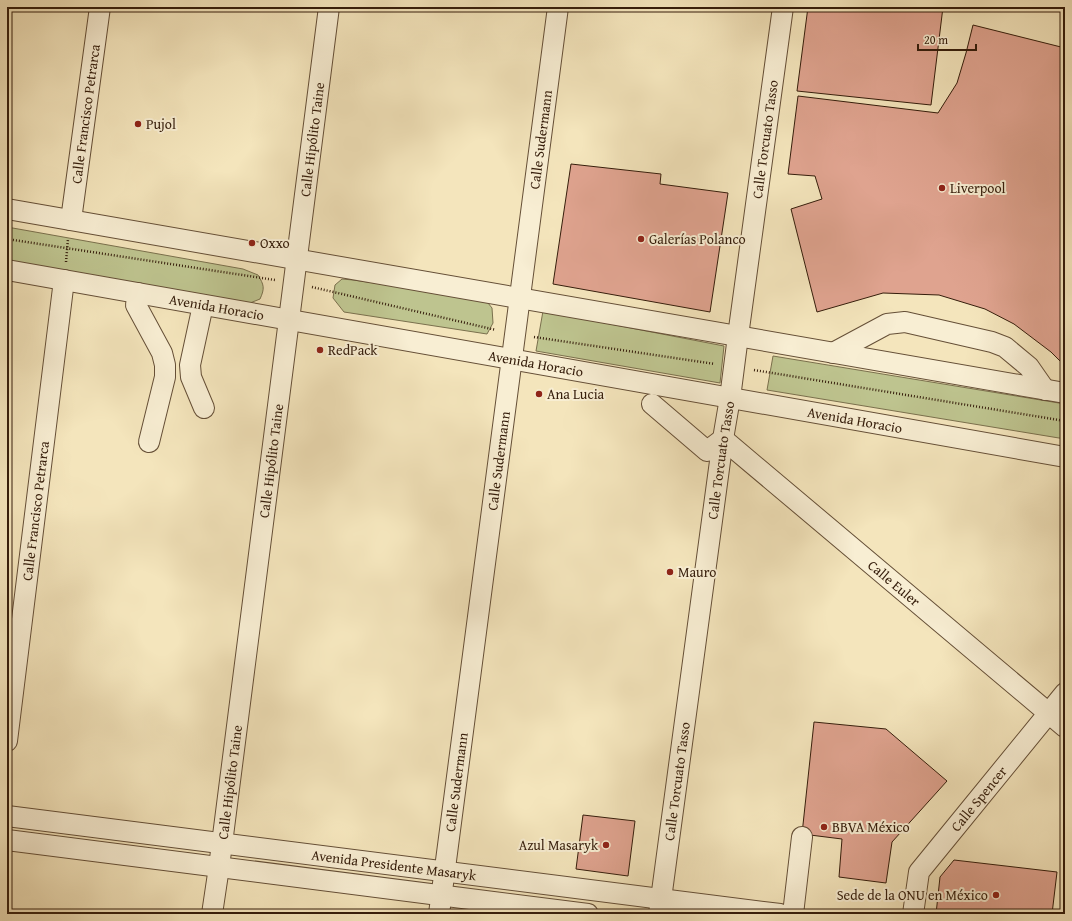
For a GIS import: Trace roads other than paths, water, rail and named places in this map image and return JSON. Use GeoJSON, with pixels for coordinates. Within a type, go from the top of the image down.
{"type":"FeatureCollection","features":[{"type":"Feature","properties":{"kind":"street","name":"Calle Francisco Petrarca"},"geometry":{"type":"LineString","coordinates":[[71,220],[100,7]]}},
{"type":"Feature","properties":{"kind":"street","name":"Calle Hipólito Taine"},"geometry":{"type":"LineString","coordinates":[[212,914],[329,7]]}},
{"type":"Feature","properties":{"kind":"street","name":"Calle Sudermann"},"geometry":{"type":"LineString","coordinates":[[440,905],[558,7]]}},
{"type":"Feature","properties":{"kind":"street","name":"Calle Torcuato Tasso"},"geometry":{"type":"LineString","coordinates":[[660,906],[783,7]]}},
{"type":"Feature","properties":{"kind":"street"},"geometry":{"type":"LineString","coordinates":[[7,209],[1065,393]]}},
{"type":"Feature","properties":{"kind":"street","name":"Avenida Horacio"},"geometry":{"type":"LineString","coordinates":[[7,270],[1065,457]]}},
{"type":"Feature","properties":{"kind":"street","name":"Calle Francisco Petrarca"},"geometry":{"type":"LineString","coordinates":[[7,741],[64,280]]}},
{"type":"Feature","properties":{"kind":"street"},"geometry":{"type":"LineString","coordinates":[[138,293],[136,305],[162,353],[165,365],[165,377],[149,442]]}},
{"type":"Feature","properties":{"kind":"street"},"geometry":{"type":"LineString","coordinates":[[203,305],[190,365],[191,377],[204,408]]}},
{"type":"Feature","properties":{"kind":"street"},"geometry":{"type":"LineString","coordinates":[[833,353],[887,324],[904,322],[992,342],[1005,347],[1029,367],[1045,390]]}},
{"type":"Feature","properties":{"kind":"street"},"geometry":{"type":"LineString","coordinates":[[652,404],[707,451],[723,439]]}},
{"type":"Feature","properties":{"kind":"street","name":"Calle Euler"},"geometry":{"type":"LineString","coordinates":[[723,439],[1065,727]]}},
{"type":"Feature","properties":{"kind":"street","name":"Calle Spencer"},"geometry":{"type":"LineString","coordinates":[[913,914],[919,872],[1065,693]]}},
{"type":"Feature","properties":{"kind":"street","name":"Avenida Presidente Masaryk"},"geometry":{"type":"LineString","coordinates":[[7,816],[444,871],[660,906],[780,914]]}},
{"type":"Feature","properties":{"kind":"street"},"geometry":{"type":"LineString","coordinates":[[793,914],[802,837]]}},
{"type":"Feature","properties":{"kind":"street","name":"Avenida Presidente Masaryk"},"geometry":{"type":"LineString","coordinates":[[7,840],[219,867],[440,905],[588,914]]}},
{"type":"Feature","properties":{"kind":"place","name":"Pujol"},"geometry":{"type":"Point","coordinates":[138,124]}},
{"type":"Feature","properties":{"kind":"place","name":"Liverpool"},"geometry":{"type":"Point","coordinates":[942,188]}},
{"type":"Feature","properties":{"kind":"place","name":"Galerías Polanco"},"geometry":{"type":"Point","coordinates":[641,239]}},
{"type":"Feature","properties":{"kind":"place","name":"Oxxo"},"geometry":{"type":"Point","coordinates":[252,243]}},
{"type":"Feature","properties":{"kind":"place","name":"RedPack"},"geometry":{"type":"Point","coordinates":[320,350]}},
{"type":"Feature","properties":{"kind":"place","name":"Ana Lucia"},"geometry":{"type":"Point","coordinates":[539,394]}},
{"type":"Feature","properties":{"kind":"place","name":"Mauro"},"geometry":{"type":"Point","coordinates":[670,572]}},
{"type":"Feature","properties":{"kind":"place","name":"BBVA México"},"geometry":{"type":"Point","coordinates":[824,827]}},
{"type":"Feature","properties":{"kind":"place","name":"Azul Masaryk"},"geometry":{"type":"Point","coordinates":[606,845]}},
{"type":"Feature","properties":{"kind":"place","name":"Sede de la ONU en México"},"geometry":{"type":"Point","coordinates":[996,895]}}]}
